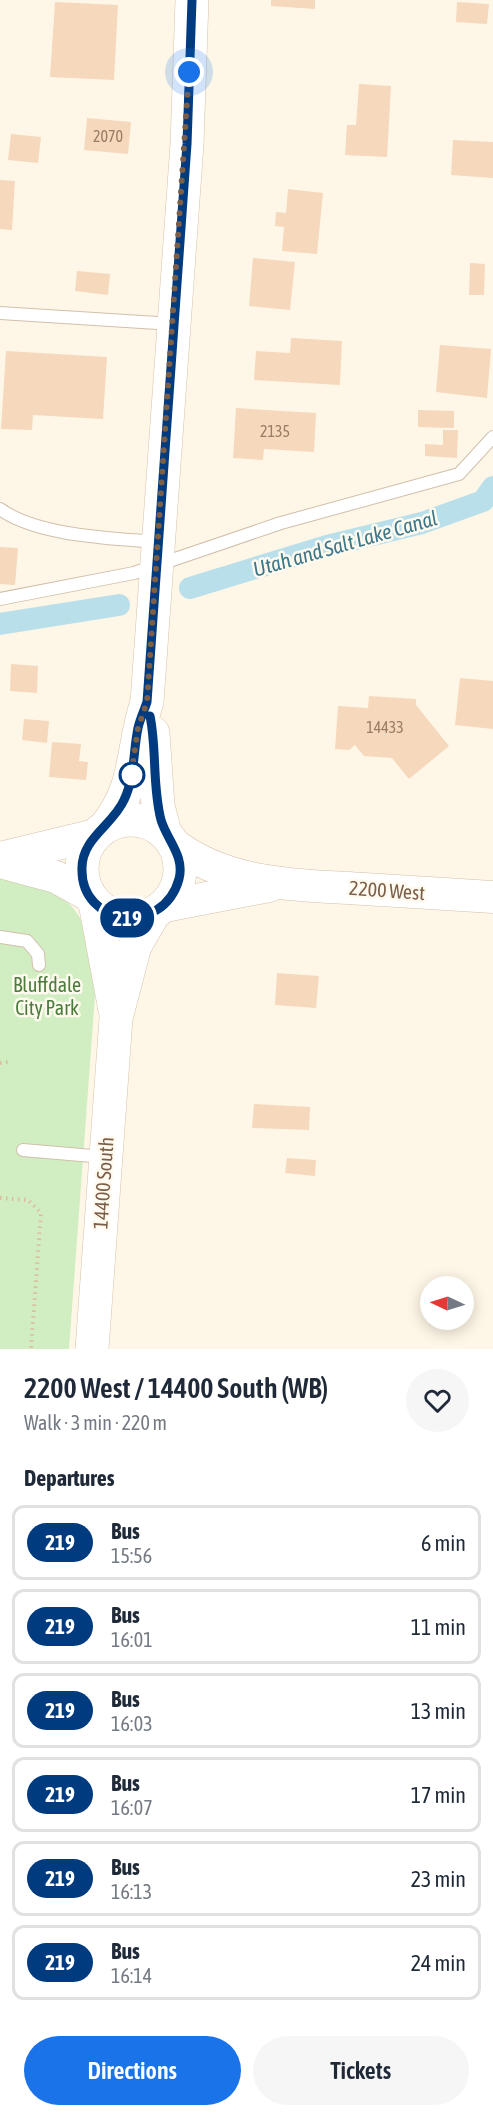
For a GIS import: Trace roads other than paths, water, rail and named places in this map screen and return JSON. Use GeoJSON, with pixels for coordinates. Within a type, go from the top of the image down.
{"type":"FeatureCollection","features":[{"type":"Feature","properties":{"kind":"main road"},"geometry":{"type":"LineString","coordinates":[[147,702],[153,729],[158,806],[180,860],[180,876],[175,891],[159,909],[140,918],[125,918],[111,914],[93,900],[83,882],[82,867],[85,852],[124,800],[130,784],[138,728],[147,702],[187,144],[192,0]]}},
{"type":"Feature","properties":{"kind":"main road"},"geometry":{"type":"LineString","coordinates":[[100,831],[120,821],[136,820],[152,824],[170,839]]}},
{"type":"Feature","properties":{"kind":"main road","name":"14400 South"},"geometry":{"type":"LineString","coordinates":[[93,900],[116,1018]]}},
{"type":"Feature","properties":{"kind":"main road","name":"14400 South"},"geometry":{"type":"LineString","coordinates":[[92,1349],[116,1018],[135,946],[159,909]]}},
{"type":"Feature","properties":{"kind":"street"},"geometry":{"type":"LineString","coordinates":[[0,858],[100,831]]}},
{"type":"Feature","properties":{"kind":"street","name":"2200 West"},"geometry":{"type":"LineString","coordinates":[[170,839],[194,860],[219,870],[282,884],[493,897]]}},
{"type":"Feature","properties":{"kind":"street"},"geometry":{"type":"LineString","coordinates":[[0,862],[56,876],[93,900]]}},
{"type":"Feature","properties":{"kind":"street","name":"2200 West"},"geometry":{"type":"LineString","coordinates":[[159,909],[282,884]]}},
{"type":"Feature","properties":{"kind":"lane"},"geometry":{"type":"LineString","coordinates":[[0,313],[174,324]]}},
{"type":"Feature","properties":{"kind":"lane"},"geometry":{"type":"LineString","coordinates":[[0,599],[134,573],[156,554],[281,523],[459,474],[493,437]]}},
{"type":"Feature","properties":{"kind":"lane"},"geometry":{"type":"LineString","coordinates":[[0,509],[15,520],[156,554]]}},
{"type":"Feature","properties":{"kind":"lane"},"geometry":{"type":"LineString","coordinates":[[0,938],[27,941],[38,954],[39,965]]}},
{"type":"Feature","properties":{"kind":"lane"},"geometry":{"type":"LineString","coordinates":[[23,1150],[105,1157]]}},
{"type":"Feature","properties":{"kind":"waterway","name":"Utah and Salt Lake Canal"},"geometry":{"type":"LineString","coordinates":[[190,588],[327,546],[422,523],[483,501],[493,487]]}},
{"type":"Feature","properties":{"kind":"waterway","name":"Utah and Salt Lake Canal"},"geometry":{"type":"LineString","coordinates":[[0,624],[119,605]]}},
{"type":"Feature","properties":{"kind":"park label","name":"Bluffdale City Park"},"geometry":{"type":"Point","coordinates":[47,996]}}]}
